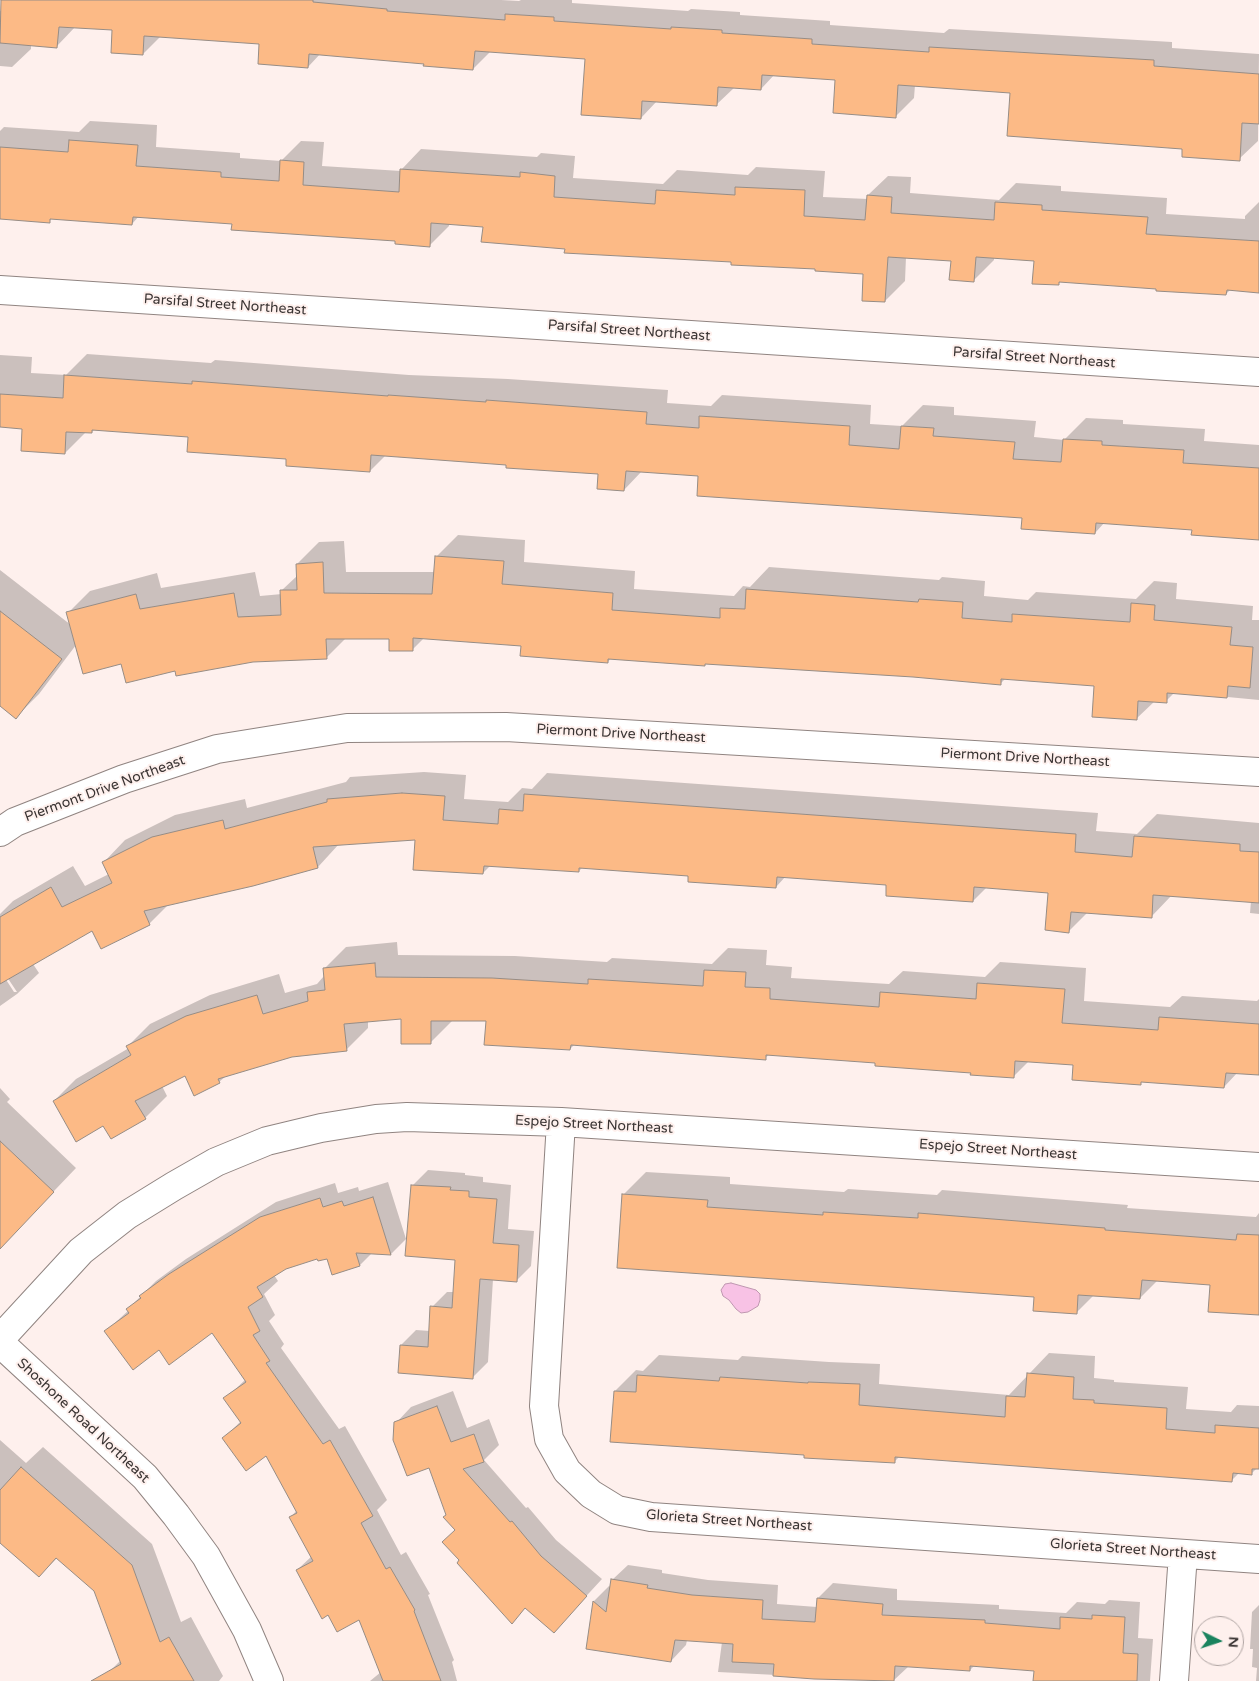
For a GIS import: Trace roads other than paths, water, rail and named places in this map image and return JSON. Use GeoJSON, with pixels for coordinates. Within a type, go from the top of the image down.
{"type":"FeatureCollection","features":[{"type":"Feature","properties":{"kind":"street","name":"Parsifal Street Northeast"},"geometry":{"type":"LineString","coordinates":[[0,290],[1259,372]]}},
{"type":"Feature","properties":{"kind":"street","name":"Piermont Drive Northeast"},"geometry":{"type":"LineString","coordinates":[[5,821],[124,779],[217,749],[347,728],[506,727],[1259,772]]}},
{"type":"Feature","properties":{"kind":"street","name":"Espejo Street Northeast"},"geometry":{"type":"LineString","coordinates":[[0,1339],[82,1251],[127,1214],[216,1162],[267,1141],[321,1128],[376,1119],[408,1117],[561,1122],[1259,1167]]}},
{"type":"Feature","properties":{"kind":"street","name":"Glorieta Street Northeast"},"geometry":{"type":"LineString","coordinates":[[561,1122],[544,1406],[549,1439],[567,1471],[591,1494],[617,1510],[651,1517],[1259,1559]]}},
{"type":"Feature","properties":{"kind":"street","name":"Shoshone Road Northeast"},"geometry":{"type":"LineString","coordinates":[[0,1343],[145,1477],[176,1514],[206,1556],[247,1630],[268,1681]]}},
{"type":"Feature","properties":{"kind":"street"},"geometry":{"type":"LineString","coordinates":[[1174,1681],[1183,1554]]}}]}
